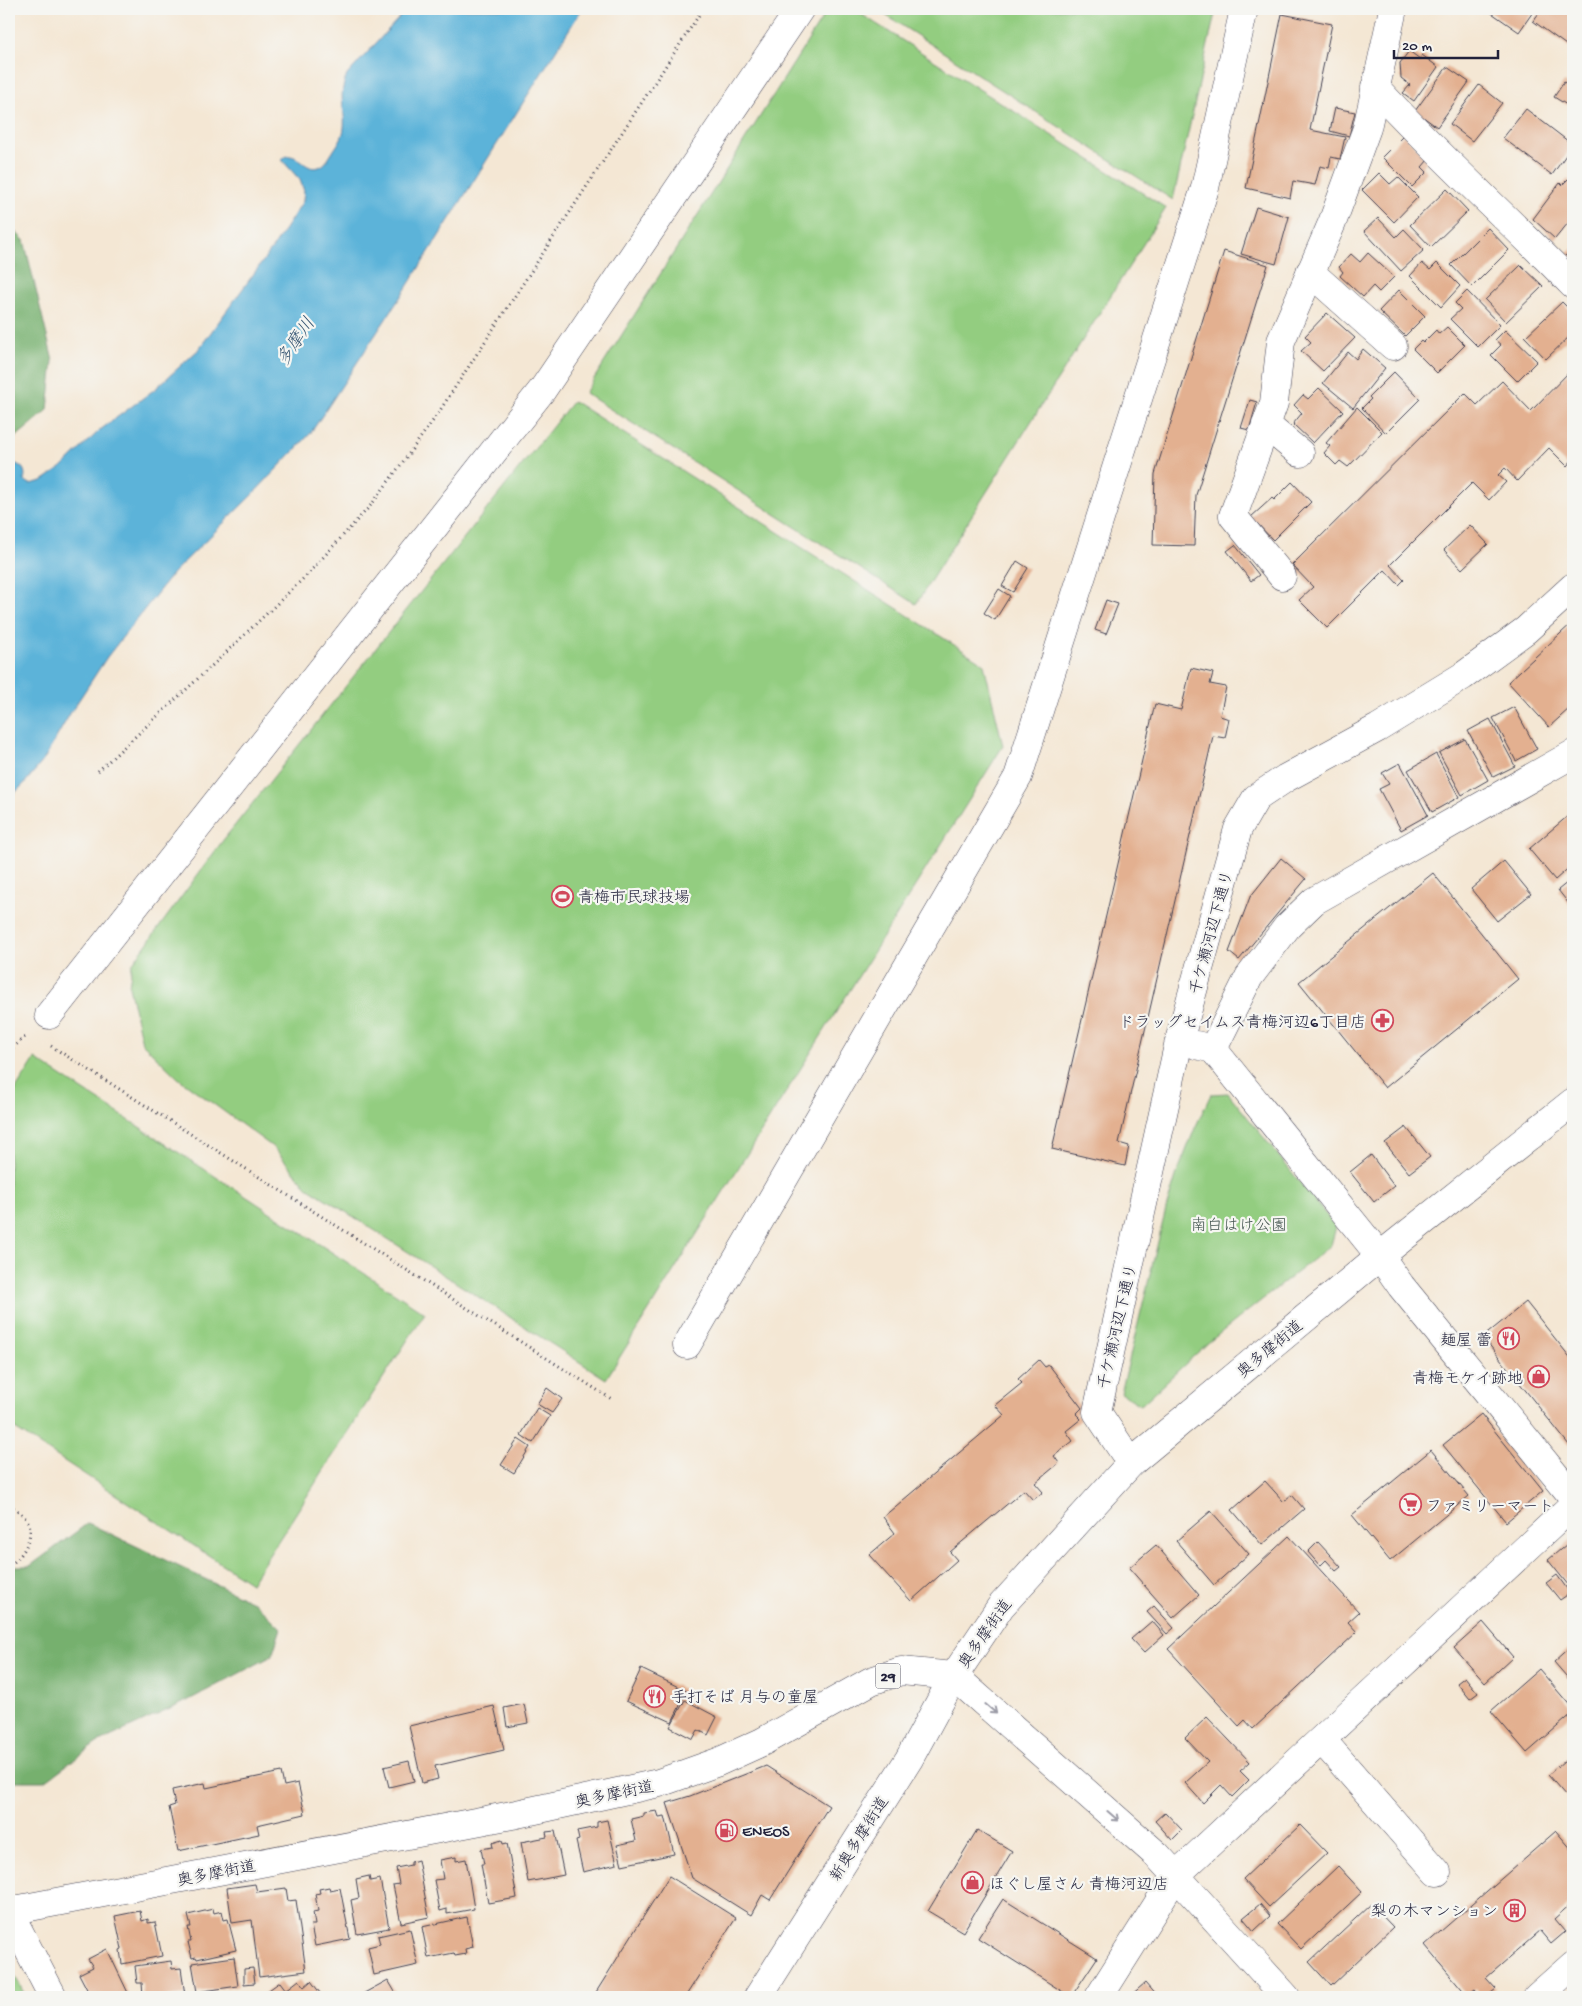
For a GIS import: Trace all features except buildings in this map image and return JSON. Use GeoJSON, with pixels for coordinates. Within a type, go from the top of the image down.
{"type":"FeatureCollection","features":[{"type":"Feature","properties":{"kind":"street"},"geometry":{"type":"LineString","coordinates":[[50,1015],[543,389],[800,9]]}},
{"type":"Feature","properties":{"kind":"street"},"geometry":{"type":"LineString","coordinates":[[687,1345],[1018,777],[1204,188],[1244,9]]}},
{"type":"Feature","properties":{"kind":"street"},"geometry":{"type":"LineString","coordinates":[[1282,576],[1233,516],[1274,403],[1282,341],[1332,223],[1367,128],[1393,9]]}},
{"type":"Feature","properties":{"kind":"street"},"geometry":{"type":"LineString","coordinates":[[1375,87],[1403,118],[1516,226],[1573,285]]}},
{"type":"Feature","properties":{"kind":"street"},"geometry":{"type":"LineString","coordinates":[[1310,272],[1393,346]]}},
{"type":"Feature","properties":{"kind":"street"},"geometry":{"type":"LineString","coordinates":[[1266,425],[1300,453]]}},
{"type":"Feature","properties":{"kind":"street","name":"千ケ瀬河辺下通り"},"geometry":{"type":"LineString","coordinates":[[1131,1463],[1097,1412],[1179,1041],[1238,829],[1256,798],[1286,778],[1378,728],[1463,676],[1526,630],[1573,587]]}},
{"type":"Feature","properties":{"kind":"street"},"geometry":{"type":"LineString","coordinates":[[1213,1049],[1248,977],[1287,927],[1314,901],[1573,754]]}},
{"type":"Feature","properties":{"kind":"street"},"geometry":{"type":"LineString","coordinates":[[1179,1041],[1213,1049],[1380,1256],[1400,1286],[1573,1497]]}},
{"type":"Feature","properties":{"kind":"street","name":"奥多摩街道"},"geometry":{"type":"LineString","coordinates":[[9,1911],[503,1817],[659,1784],[718,1762],[762,1742],[871,1681],[901,1671],[954,1676],[1001,1606],[1131,1463],[1380,1256],[1573,1102]]}},
{"type":"Feature","properties":{"kind":"street"},"geometry":{"type":"LineString","coordinates":[[1099,1997],[1176,1875],[1573,1505]]}},
{"type":"Feature","properties":{"kind":"street"},"geometry":{"type":"LineString","coordinates":[[954,1676],[1157,1855],[1286,1997]]}},
{"type":"Feature","properties":{"kind":"street","name":"新奥多摩街道"},"geometry":{"type":"LineString","coordinates":[[758,1997],[909,1759],[954,1676]]}},
{"type":"Feature","properties":{"kind":"street"},"geometry":{"type":"LineString","coordinates":[[1322,1740],[1436,1872]]}},
{"type":"Feature","properties":{"kind":"street"},"geometry":{"type":"LineString","coordinates":[[9,1911],[54,1997]]}},
{"type":"Feature","properties":{"kind":"street"},"geometry":{"type":"LineString","coordinates":[[1537,1997],[1573,1966]]}},
{"type":"Feature","properties":{"kind":"path"},"geometry":{"type":"LineString","coordinates":[[98,771],[306,576],[372,504],[435,418],[703,9]]}},
{"type":"Feature","properties":{"kind":"path"},"geometry":{"type":"LineString","coordinates":[[46,1044],[613,1400]]}},
{"type":"Feature","properties":{"kind":"path"},"geometry":{"type":"LineString","coordinates":[[9,1504],[23,1516],[29,1525],[29,1536],[21,1555],[9,1565]]}},
{"type":"Feature","properties":{"kind":"green space"},"geometry":{"type":"Polygon","coordinates":[[[828,9],[853,9],[1166,208],[916,604],[585,393],[828,9]]]}},
{"type":"Feature","properties":{"kind":"green space"},"geometry":{"type":"Polygon","coordinates":[[[876,9],[1216,9],[1173,200],[876,9]]]}},
{"type":"Feature","properties":{"kind":"green space"},"geometry":{"type":"Polygon","coordinates":[[[9,226],[24,240],[53,361],[48,410],[9,443],[9,226]]]}},
{"type":"Feature","properties":{"kind":"green space"},"geometry":{"type":"Polygon","coordinates":[[[573,401],[984,664],[1003,746],[606,1379],[307,1187],[274,1148],[178,1078],[142,1043],[129,986],[132,964],[224,839],[573,401]]]}},
{"type":"Feature","properties":{"kind":"green space"},"geometry":{"type":"Polygon","coordinates":[[[35,1059],[425,1313],[251,1583],[9,1425],[9,1100],[35,1059]]]}},
{"type":"Feature","properties":{"kind":"green space","name":"南白はけ公園"},"geometry":{"type":"Polygon","coordinates":[[[1228,1093],[1336,1227],[1331,1245],[1209,1342],[1141,1405],[1121,1393],[1166,1209],[1176,1176],[1211,1094],[1228,1093]]]}},
{"type":"Feature","properties":{"kind":"green space"},"geometry":{"type":"Polygon","coordinates":[[[88,1523],[255,1603],[281,1628],[272,1656],[185,1702],[97,1743],[45,1781],[9,1781],[9,1566],[30,1566],[88,1523]]]}},
{"type":"Feature","properties":{"kind":"green space"},"geometry":{"type":"Polygon","coordinates":[[[9,1965],[26,1997],[9,1997],[9,1965]]]}},
{"type":"Feature","properties":{"kind":"water","name":"多摩川"},"geometry":{"type":"Polygon","coordinates":[[[407,9],[582,9],[405,290],[310,434],[252,495],[173,573],[107,657],[71,712],[43,761],[23,785],[9,798],[9,466],[14,463],[21,467],[25,474],[24,480],[30,484],[42,481],[61,468],[100,430],[155,389],[198,350],[274,246],[303,201],[304,191],[300,180],[282,160],[284,157],[293,157],[314,168],[321,166],[327,161],[343,132],[342,97],[347,75],[407,9]]]}},
{"type":"Feature","properties":{"kind":"place","name":"青梅市民球技場"},"geometry":{"type":"Point","coordinates":[562,896]}},
{"type":"Feature","properties":{"kind":"place","name":"ドラッグセイムス青梅河辺6丁目店"},"geometry":{"type":"Point","coordinates":[1382,1021]}},
{"type":"Feature","properties":{"kind":"place","name":"麺屋 蕾"},"geometry":{"type":"Point","coordinates":[1508,1339]}},
{"type":"Feature","properties":{"kind":"place","name":"青梅モケイ跡地"},"geometry":{"type":"Point","coordinates":[1539,1377]}},
{"type":"Feature","properties":{"kind":"place","name":"ファミリーマート"},"geometry":{"type":"Point","coordinates":[1410,1505]}},
{"type":"Feature","properties":{"kind":"place","name":"手打そば 月与の童屋"},"geometry":{"type":"Point","coordinates":[655,1696]}},
{"type":"Feature","properties":{"kind":"place","name":"ENEOS"},"geometry":{"type":"Point","coordinates":[726,1830]}},
{"type":"Feature","properties":{"kind":"place","name":"ほぐし屋さん 青梅河辺店"},"geometry":{"type":"Point","coordinates":[973,1883]}},
{"type":"Feature","properties":{"kind":"place","name":"梨の木マンション"},"geometry":{"type":"Point","coordinates":[1514,1910]}}]}
